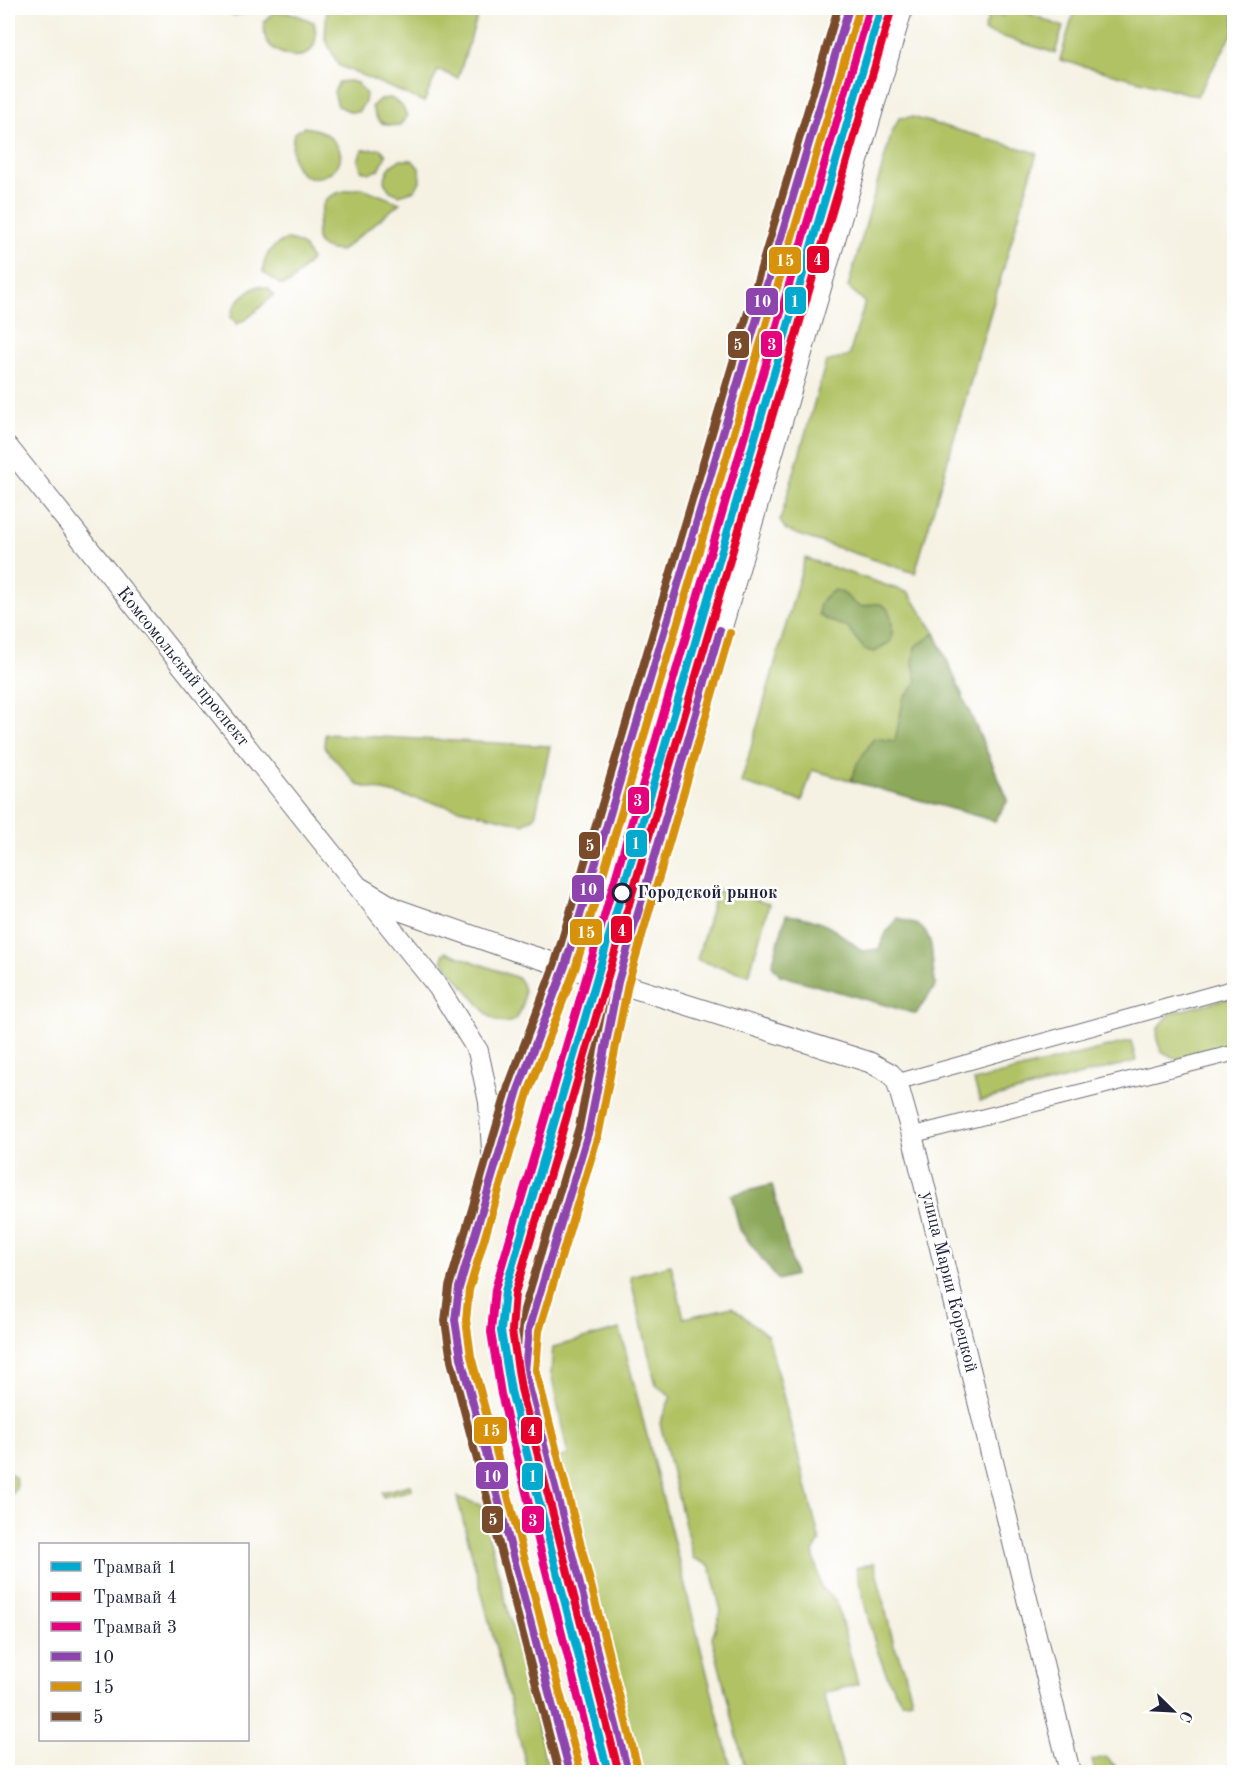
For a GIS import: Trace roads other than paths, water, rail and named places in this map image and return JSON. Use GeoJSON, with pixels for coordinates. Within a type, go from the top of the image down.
{"type":"FeatureCollection","features":[{"type":"Feature","properties":{"kind":"main road"},"geometry":{"type":"LineString","coordinates":[[570,1773],[461,1358],[455,1320],[459,1288],[518,1090],[565,966],[849,8]]}},
{"type":"Feature","properties":{"kind":"main road"},"geometry":{"type":"LineString","coordinates":[[628,1773],[525,1371],[529,1329],[589,1130],[618,982],[902,8]]}},
{"type":"Feature","properties":{"kind":"street","name":"Комсомольский проспект"},"geometry":{"type":"LineString","coordinates":[[8,447],[438,987],[478,1052],[489,1102],[494,1173]]}},
{"type":"Feature","properties":{"kind":"street","name":"Комсомольский проспект"},"geometry":{"type":"LineString","coordinates":[[359,887],[396,909],[618,982]]}},
{"type":"Feature","properties":{"kind":"street"},"geometry":{"type":"LineString","coordinates":[[618,982],[869,1062],[890,1073],[897,1082],[1234,988]]}},
{"type":"Feature","properties":{"kind":"street"},"geometry":{"type":"LineString","coordinates":[[912,1135],[1234,1053]]}},
{"type":"Feature","properties":{"kind":"street","name":"улица Марии Корецкой"},"geometry":{"type":"LineString","coordinates":[[897,1082],[1070,1773]]}},
{"type":"Feature","properties":{"kind":"tram line","name":"3"},"geometry":{"type":"LineString","coordinates":[[597,1772],[501,1394],[491,1332],[495,1289],[870,8]]}},
{"type":"Feature","properties":{"kind":"tram line","name":"1"},"geometry":{"type":"LineString","coordinates":[[608,1772],[511,1391],[501,1331],[505,1291],[881,8]]}},
{"type":"Feature","properties":{"kind":"tram line","name":"4"},"geometry":{"type":"LineString","coordinates":[[618,1769],[521,1389],[512,1331],[515,1293],[891,11]]}},
{"type":"Feature","properties":{"kind":"place","name":"Городской рынок"},"geometry":{"type":"Point","coordinates":[622,893]}}]}
